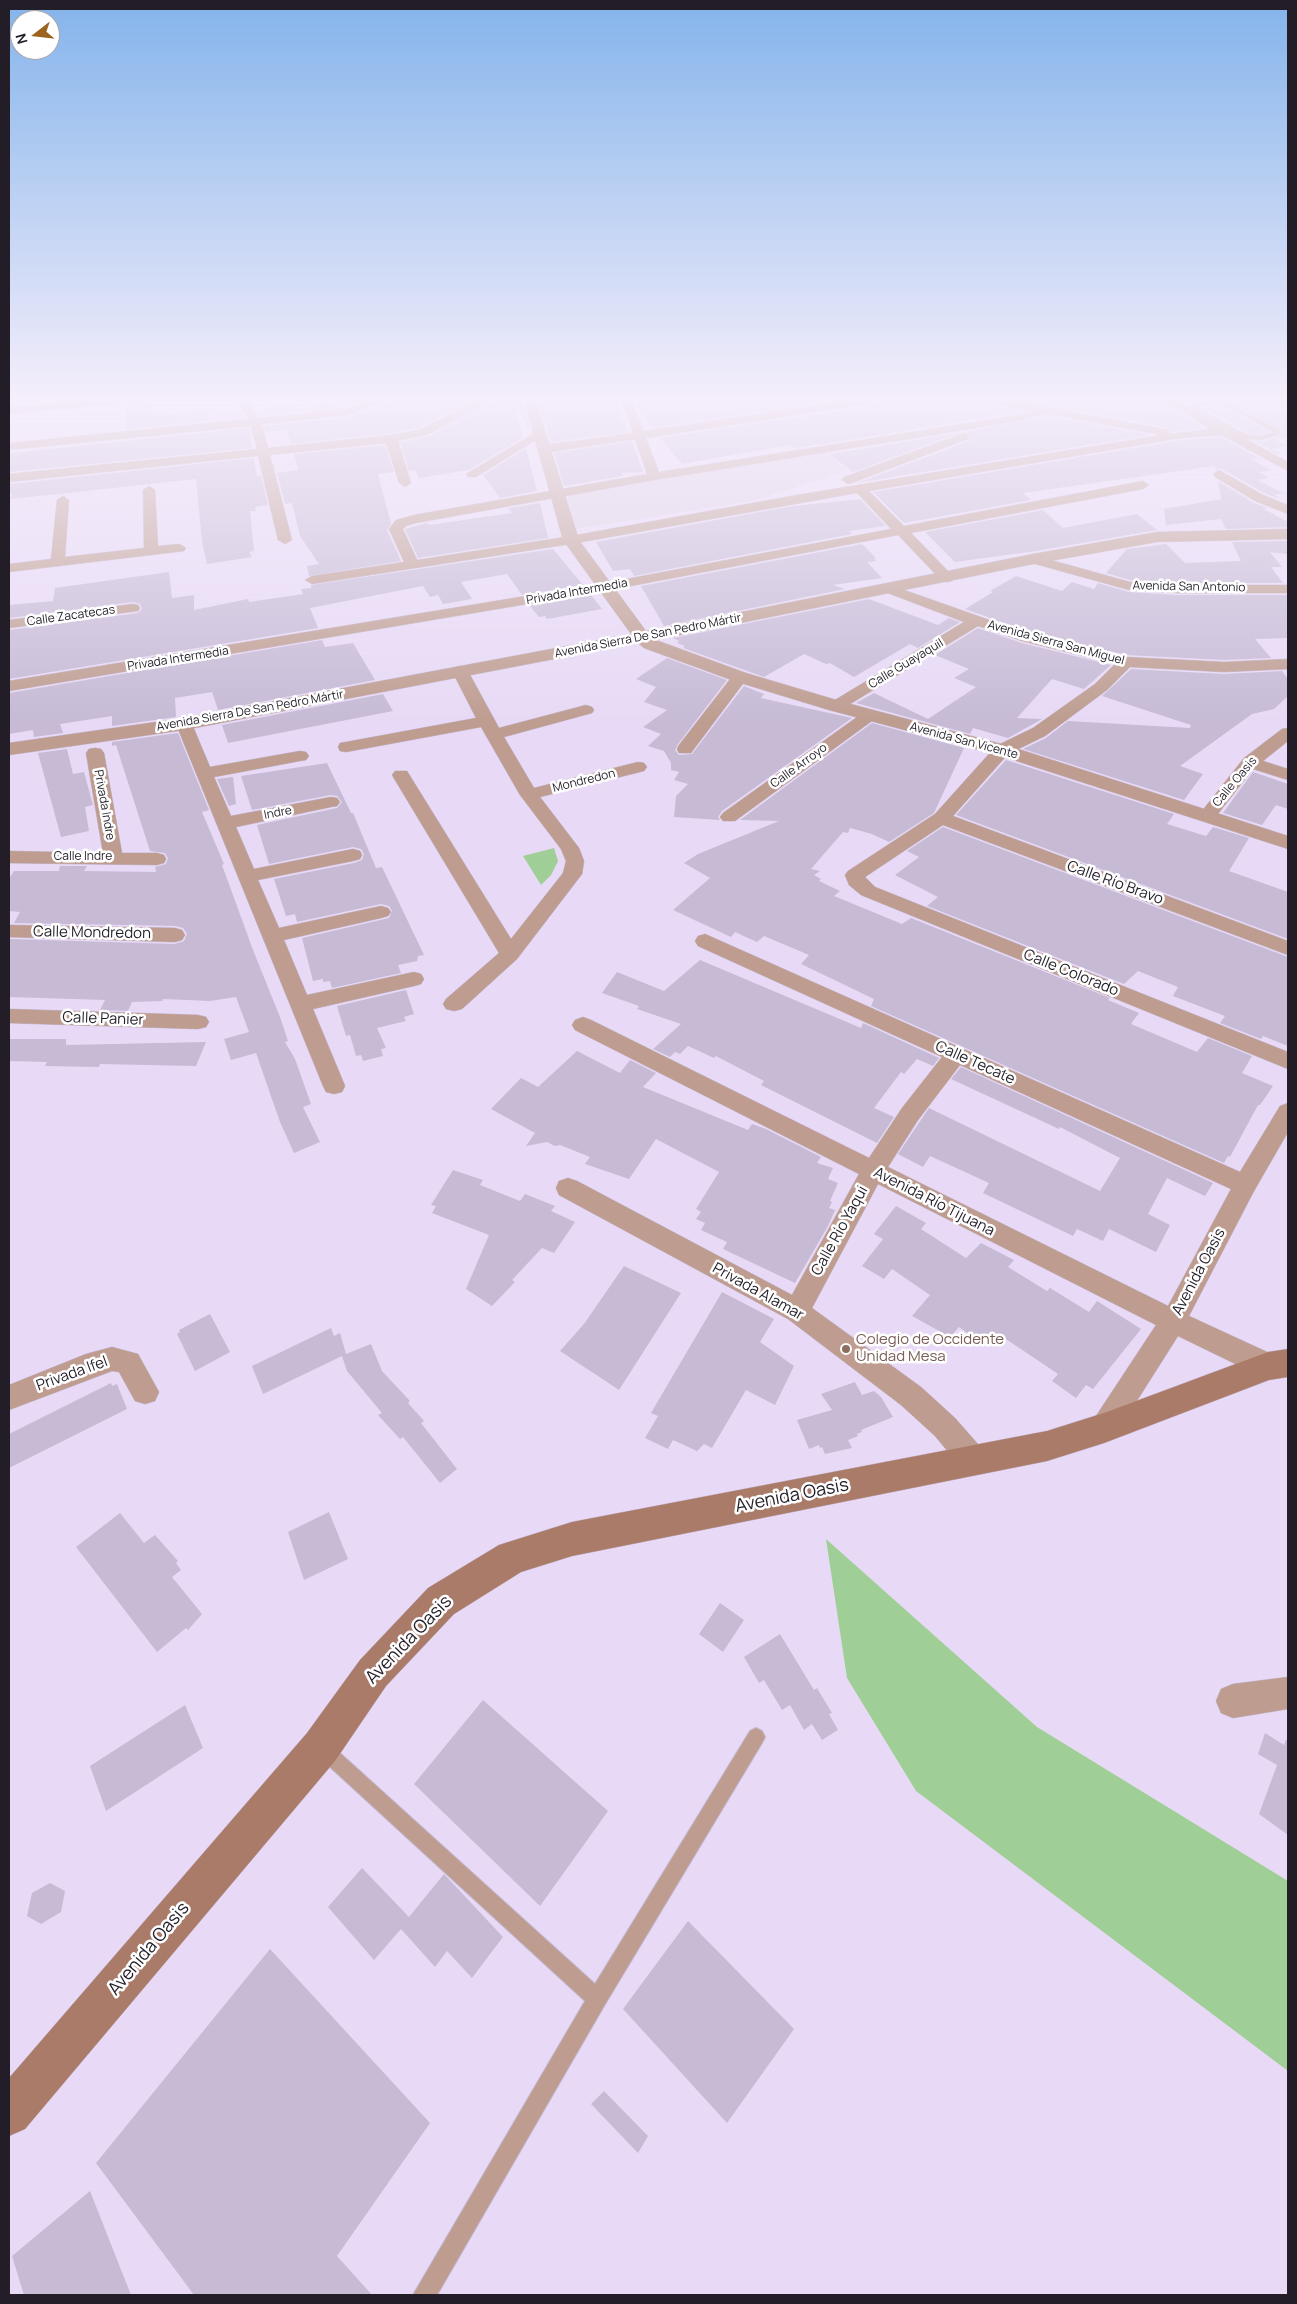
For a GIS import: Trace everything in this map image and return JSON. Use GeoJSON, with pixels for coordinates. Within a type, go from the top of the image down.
{"type":"FeatureCollection","features":[{"type":"Feature","properties":{"kind":"main road","name":"Avenida Oasis"},"geometry":{"type":"LineString","coordinates":[[9,2113],[321,1747],[373,1673],[441,1601],[512,1557],[572,1539],[1047,1446],[1104,1428],[1278,1364]]}},
{"type":"Feature","properties":{"kind":"street"},"geometry":{"type":"LineString","coordinates":[[58,563],[62,509]]}},
{"type":"Feature","properties":{"kind":"street"},"geometry":{"type":"LineString","coordinates":[[150,509],[152,552]]}},
{"type":"Feature","properties":{"kind":"street"},"geometry":{"type":"LineString","coordinates":[[277,509],[285,540]]}},
{"type":"Feature","properties":{"kind":"street"},"geometry":{"type":"LineString","coordinates":[[412,564],[396,529],[397,525],[405,521],[472,509]]}},
{"type":"Feature","properties":{"kind":"street"},"geometry":{"type":"LineString","coordinates":[[561,509],[571,540],[642,637]]}},
{"type":"Feature","properties":{"kind":"street"},"geometry":{"type":"LineString","coordinates":[[312,580],[571,540],[745,509]]}},
{"type":"Feature","properties":{"kind":"street"},"geometry":{"type":"LineString","coordinates":[[880,509],[947,578]]}},
{"type":"Feature","properties":{"kind":"street","name":"Privada Intermedia"},"geometry":{"type":"LineString","coordinates":[[9,686],[606,587],[1023,509]]}},
{"type":"Feature","properties":{"kind":"street","name":"Avenida Sierra De San Pedro Mártir"},"geometry":{"type":"LineString","coordinates":[[9,749],[184,724],[947,578],[1033,559],[1158,538],[1264,533],[1288,534]]}},
{"type":"Feature","properties":{"kind":"street"},"geometry":{"type":"LineString","coordinates":[[9,568],[179,548]]}},
{"type":"Feature","properties":{"kind":"street","name":"Avenida San Antonio"},"geometry":{"type":"LineString","coordinates":[[1033,559],[1129,586],[1177,589],[1288,589]]}},
{"type":"Feature","properties":{"kind":"street","name":"Avenida Sierra San Miguel"},"geometry":{"type":"LineString","coordinates":[[890,589],[1028,638],[1126,662],[1224,667],[1288,664]]}},
{"type":"Feature","properties":{"kind":"street","name":"Calle Zacatecas"},"geometry":{"type":"LineString","coordinates":[[9,624],[133,608]]}},
{"type":"Feature","properties":{"kind":"street","name":"Calle Guayaquil"},"geometry":{"type":"LineString","coordinates":[[836,706],[976,621]]}},
{"type":"Feature","properties":{"kind":"street","name":"Avenida San Vicente"},"geometry":{"type":"LineString","coordinates":[[642,637],[650,644],[740,677],[836,706],[1002,750],[1288,843]]}},
{"type":"Feature","properties":{"kind":"street"},"geometry":{"type":"LineString","coordinates":[[941,818],[1002,750],[1047,726],[1101,687],[1126,662]]}},
{"type":"Feature","properties":{"kind":"street"},"geometry":{"type":"LineString","coordinates":[[454,1004],[510,954],[572,874],[575,861],[570,848],[529,795],[490,728],[460,671]]}},
{"type":"Feature","properties":{"kind":"street"},"geometry":{"type":"LineString","coordinates":[[685,749],[740,677]]}},
{"type":"Feature","properties":{"kind":"street"},"geometry":{"type":"LineString","coordinates":[[346,748],[490,728],[586,710]]}},
{"type":"Feature","properties":{"kind":"street","name":"Calle Arroyo"},"geometry":{"type":"LineString","coordinates":[[729,817],[870,715]]}},
{"type":"Feature","properties":{"kind":"street"},"geometry":{"type":"LineString","coordinates":[[184,724],[334,1086]]}},
{"type":"Feature","properties":{"kind":"street","name":"Calle Oasis"},"geometry":{"type":"LineString","coordinates":[[1208,816],[1250,762],[1288,733]]}},
{"type":"Feature","properties":{"kind":"street","name":"Privada Indre"},"geometry":{"type":"LineString","coordinates":[[95,753],[113,857]]}},
{"type":"Feature","properties":{"kind":"street"},"geometry":{"type":"LineString","coordinates":[[205,773],[300,756]]}},
{"type":"Feature","properties":{"kind":"street"},"geometry":{"type":"LineString","coordinates":[[1250,762],[1288,775]]}},
{"type":"Feature","properties":{"kind":"street","name":"Mondredon"},"geometry":{"type":"LineString","coordinates":[[529,795],[638,767]]}},
{"type":"Feature","properties":{"kind":"street"},"geometry":{"type":"LineString","coordinates":[[401,775],[510,954]]}},
{"type":"Feature","properties":{"kind":"street","name":"Indre"},"geometry":{"type":"LineString","coordinates":[[226,823],[331,802]]}},
{"type":"Feature","properties":{"kind":"street","name":"Calle Colorado"},"geometry":{"type":"LineString","coordinates":[[941,818],[861,870],[855,875],[856,881],[868,891],[1288,1061]]}},
{"type":"Feature","properties":{"kind":"street","name":"Calle Río Bravo"},"geometry":{"type":"LineString","coordinates":[[941,818],[1288,948]]}},
{"type":"Feature","properties":{"kind":"street"},"geometry":{"type":"LineString","coordinates":[[247,876],[353,855]]}},
{"type":"Feature","properties":{"kind":"street","name":"Calle Indre"},"geometry":{"type":"LineString","coordinates":[[9,857],[157,858]]}},
{"type":"Feature","properties":{"kind":"street"},"geometry":{"type":"LineString","coordinates":[[272,936],[381,912]]}},
{"type":"Feature","properties":{"kind":"street","name":"Calle Mondredon"},"geometry":{"type":"LineString","coordinates":[[9,931],[176,935]]}},
{"type":"Feature","properties":{"kind":"street","name":"Calle Tecate"},"geometry":{"type":"LineString","coordinates":[[705,941],[1245,1184]]}},
{"type":"Feature","properties":{"kind":"street"},"geometry":{"type":"LineString","coordinates":[[300,1004],[414,979]]}},
{"type":"Feature","properties":{"kind":"street","name":"Calle Panier"},"geometry":{"type":"LineString","coordinates":[[9,1016],[198,1022]]}},
{"type":"Feature","properties":{"kind":"street","name":"Avenida Río Tijuana"},"geometry":{"type":"LineString","coordinates":[[583,1025],[1173,1322],[1278,1364]]}},
{"type":"Feature","properties":{"kind":"street","name":"Calle Río Yaqui"},"geometry":{"type":"LineString","coordinates":[[797,1311],[873,1171],[910,1114],[956,1055]]}},
{"type":"Feature","properties":{"kind":"street","name":"Avenida Oasis"},"geometry":{"type":"LineString","coordinates":[[1104,1428],[1173,1322],[1245,1184],[1288,1112]]}},
{"type":"Feature","properties":{"kind":"street","name":"Privada Alamar"},"geometry":{"type":"LineString","coordinates":[[568,1188],[797,1311],[911,1396],[945,1427],[974,1461]]}},
{"type":"Feature","properties":{"kind":"street","name":"Privada Ifel"},"geometry":{"type":"LineString","coordinates":[[10,1394],[112,1359],[128,1362],[145,1392]]}},
{"type":"Feature","properties":{"kind":"street"},"geometry":{"type":"LineString","coordinates":[[1233,1702],[1288,1693]]}},
{"type":"Feature","properties":{"kind":"lane"},"geometry":{"type":"LineString","coordinates":[[424,2295],[597,2000],[756,1737]]}},
{"type":"Feature","properties":{"kind":"lane"},"geometry":{"type":"LineString","coordinates":[[321,1747],[597,2000]]}},
{"type":"Feature","properties":{"kind":"shaded area"},"geometry":{"type":"Polygon","coordinates":[[[571,509],[704,509],[576,529],[571,509]]]}},
{"type":"Feature","properties":{"kind":"green space"},"geometry":{"type":"Polygon","coordinates":[[[554,848],[558,861],[551,875],[541,885],[523,856],[554,848]]]}},
{"type":"Feature","properties":{"kind":"green space"},"geometry":{"type":"Polygon","coordinates":[[[826,1539],[1037,1727],[1288,1881],[1288,2071],[916,1791],[847,1678],[826,1539]]]}},
{"type":"Feature","properties":{"kind":"building"},"geometry":{"type":"Polygon","coordinates":[[[199,509],[255,509],[256,511],[250,511],[254,551],[249,552],[252,557],[207,564],[202,542],[199,509]]]}},
{"type":"Feature","properties":{"kind":"building"},"geometry":{"type":"Polygon","coordinates":[[[293,509],[387,509],[391,524],[387,530],[401,561],[309,576],[307,566],[319,564],[300,536],[293,509]]]}},
{"type":"Feature","properties":{"kind":"building"},"geometry":{"type":"Polygon","coordinates":[[[508,509],[541,509],[548,538],[418,558],[405,529],[427,523],[429,525],[512,513],[508,509]]]}},
{"type":"Feature","properties":{"kind":"building"},"geometry":{"type":"Polygon","coordinates":[[[779,509],[869,509],[886,526],[849,531],[852,534],[634,576],[630,569],[613,571],[596,542],[779,509]]]}},
{"type":"Feature","properties":{"kind":"building"},"geometry":{"type":"Polygon","coordinates":[[[890,509],[984,509],[904,523],[890,509]]]}},
{"type":"Feature","properties":{"kind":"building"},"geometry":{"type":"Polygon","coordinates":[[[1164,509],[1266,509],[1264,509],[1288,522],[1288,527],[1226,529],[1221,519],[1166,525],[1164,509]]]}},
{"type":"Feature","properties":{"kind":"building"},"geometry":{"type":"Polygon","coordinates":[[[1043,510],[1063,528],[1137,514],[1157,530],[1036,551],[955,562],[925,532],[1043,510]]]}},
{"type":"Feature","properties":{"kind":"building"},"geometry":{"type":"Polygon","coordinates":[[[1288,541],[1288,554],[1270,552],[1282,567],[1271,567],[1283,583],[1177,583],[1130,580],[1106,573],[1127,549],[1166,544],[1185,563],[1241,561],[1232,542],[1288,541]]]}},
{"type":"Feature","properties":{"kind":"building"},"geometry":{"type":"Polygon","coordinates":[[[862,544],[876,558],[874,558],[876,561],[867,562],[882,578],[833,585],[845,589],[664,626],[641,586],[862,544]]]}},
{"type":"Feature","properties":{"kind":"building"},"geometry":{"type":"Polygon","coordinates":[[[553,549],[583,585],[522,595],[507,574],[461,582],[472,599],[443,604],[438,595],[430,597],[423,586],[310,608],[318,628],[9,679],[9,630],[138,613],[142,609],[140,604],[133,602],[9,618],[9,605],[53,601],[55,588],[169,572],[172,598],[194,595],[194,610],[248,599],[249,602],[303,594],[301,589],[311,588],[311,585],[553,549]]]}},
{"type":"Feature","properties":{"kind":"building"},"geometry":{"type":"Polygon","coordinates":[[[1016,576],[1062,591],[1072,582],[1094,589],[1098,583],[1129,592],[1177,595],[1288,595],[1288,638],[1255,639],[1271,658],[1224,660],[1126,655],[1033,633],[965,609],[993,592],[990,591],[1016,576]]]}},
{"type":"Feature","properties":{"kind":"building"},"geometry":{"type":"Polygon","coordinates":[[[591,595],[602,609],[547,619],[545,616],[539,617],[530,606],[591,595]]]}},
{"type":"Feature","properties":{"kind":"building"},"geometry":{"type":"Polygon","coordinates":[[[869,599],[938,625],[949,618],[960,622],[918,648],[910,644],[854,677],[830,663],[826,664],[804,654],[764,677],[683,648],[685,646],[677,643],[679,641],[673,638],[869,599]]]}},
{"type":"Feature","properties":{"kind":"building"},"geometry":{"type":"Polygon","coordinates":[[[978,628],[1022,643],[1111,665],[1084,689],[1052,679],[1017,718],[1042,719],[1008,738],[973,728],[970,734],[856,703],[874,693],[928,719],[976,687],[954,678],[969,669],[935,655],[978,628]]]}},
{"type":"Feature","properties":{"kind":"building"},"geometry":{"type":"Polygon","coordinates":[[[322,640],[325,647],[353,643],[375,680],[218,710],[212,692],[175,698],[176,717],[112,726],[112,716],[60,724],[63,733],[34,737],[33,730],[9,734],[9,693],[322,640]]]}},
{"type":"Feature","properties":{"kind":"building"},"geometry":{"type":"Polygon","coordinates":[[[667,658],[727,680],[678,744],[675,750],[679,755],[692,754],[744,686],[764,694],[761,698],[852,718],[722,811],[718,817],[720,820],[674,817],[676,796],[688,784],[674,780],[679,772],[671,770],[671,763],[664,751],[648,746],[661,734],[643,727],[667,710],[644,702],[656,687],[636,679],[667,658]]]}},
{"type":"Feature","properties":{"kind":"building"},"geometry":{"type":"Polygon","coordinates":[[[1131,669],[1224,674],[1282,671],[1288,679],[1288,696],[1274,709],[1252,714],[1180,766],[1203,774],[1184,800],[1023,749],[1046,738],[1068,721],[1190,728],[1191,725],[1102,696],[1131,669]]]}},
{"type":"Feature","properties":{"kind":"building"},"geometry":{"type":"Polygon","coordinates":[[[383,694],[393,711],[228,743],[222,725],[383,694]]]}},
{"type":"Feature","properties":{"kind":"building"},"geometry":{"type":"Polygon","coordinates":[[[872,723],[964,748],[934,813],[889,842],[872,834],[850,828],[848,833],[843,832],[811,869],[820,871],[814,875],[821,879],[819,881],[840,891],[834,896],[902,924],[911,918],[1110,998],[1108,1000],[1139,1013],[1131,1024],[1197,1052],[1208,1038],[1252,1056],[1242,1073],[1273,1086],[1260,1105],[1258,1105],[1230,1157],[1228,1156],[1224,1163],[871,1006],[874,999],[801,964],[809,955],[764,936],[757,942],[735,932],[731,937],[673,910],[710,878],[684,863],[698,854],[779,821],[740,820],[872,723]]]}},
{"type":"Feature","properties":{"kind":"building"},"geometry":{"type":"Polygon","coordinates":[[[178,733],[209,810],[202,812],[224,864],[222,865],[253,950],[280,1017],[288,1041],[285,1042],[295,1059],[311,1104],[303,1107],[320,1142],[294,1153],[280,1122],[256,1053],[231,1060],[224,1039],[249,1032],[236,997],[210,1001],[163,999],[162,1001],[132,1002],[128,1011],[100,1010],[105,1000],[9,997],[9,939],[175,944],[184,941],[187,934],[183,928],[176,926],[14,923],[20,912],[9,911],[9,879],[14,871],[59,871],[60,866],[87,866],[84,871],[156,872],[155,867],[166,864],[168,858],[165,853],[150,851],[116,745],[112,746],[112,742],[178,733]]]}},
{"type":"Feature","properties":{"kind":"building"},"geometry":{"type":"Polygon","coordinates":[[[67,749],[73,774],[84,772],[93,805],[85,807],[89,831],[61,837],[38,753],[67,749]]]}},
{"type":"Feature","properties":{"kind":"building"},"geometry":{"type":"Polygon","coordinates":[[[1006,760],[1174,814],[1167,824],[1206,836],[1213,827],[1249,838],[1229,871],[1288,892],[1288,939],[956,815],[1006,760]]]}},
{"type":"Feature","properties":{"kind":"building"},"geometry":{"type":"Polygon","coordinates":[[[327,763],[351,813],[353,813],[376,868],[382,867],[424,955],[418,956],[417,961],[398,965],[401,973],[332,988],[330,981],[323,982],[323,979],[313,981],[302,938],[389,918],[392,911],[389,906],[381,904],[297,922],[295,914],[286,916],[274,879],[354,863],[362,860],[364,854],[361,849],[353,847],[269,864],[257,825],[337,808],[342,802],[337,796],[331,795],[252,810],[241,776],[327,763]]]}},
{"type":"Feature","properties":{"kind":"building"},"geometry":{"type":"Polygon","coordinates":[[[1253,772],[1288,784],[1288,809],[1276,805],[1262,825],[1223,813],[1253,772]]]}},
{"type":"Feature","properties":{"kind":"building"},"geometry":{"type":"Polygon","coordinates":[[[233,777],[236,804],[229,806],[217,779],[233,777]]]}},
{"type":"Feature","properties":{"kind":"building"},"geometry":{"type":"Polygon","coordinates":[[[943,827],[1288,957],[1288,1046],[1263,1036],[1261,1039],[1220,1023],[1225,1016],[1173,996],[1178,987],[1138,971],[1124,984],[927,906],[938,897],[895,875],[919,857],[907,851],[943,827]]]}},
{"type":"Feature","properties":{"kind":"building"},"geometry":{"type":"Polygon","coordinates":[[[700,960],[861,1028],[863,1023],[939,1058],[933,1066],[917,1059],[904,1074],[901,1072],[874,1108],[894,1117],[877,1143],[761,1085],[764,1081],[716,1056],[714,1058],[688,1046],[680,1054],[675,1052],[670,1057],[653,1049],[681,1024],[637,1009],[639,1006],[602,993],[617,972],[664,991],[700,960]]]}},
{"type":"Feature","properties":{"kind":"building"},"geometry":{"type":"Polygon","coordinates":[[[406,990],[414,1014],[404,1017],[406,1021],[377,1028],[386,1048],[381,1049],[383,1056],[363,1061],[361,1055],[356,1056],[350,1035],[346,1036],[337,1006],[406,990]]]}},
{"type":"Feature","properties":{"kind":"building"},"geometry":{"type":"Polygon","coordinates":[[[9,1039],[66,1039],[66,1045],[206,1042],[196,1066],[100,1064],[99,1067],[45,1066],[47,1062],[9,1061],[9,1039]]]}},
{"type":"Feature","properties":{"kind":"building"},"geometry":{"type":"Polygon","coordinates":[[[577,1051],[620,1073],[630,1060],[656,1073],[643,1087],[748,1130],[752,1124],[766,1129],[821,1157],[817,1163],[833,1168],[828,1179],[838,1183],[829,1208],[835,1210],[828,1226],[795,1283],[723,1249],[727,1242],[701,1230],[705,1223],[696,1219],[701,1212],[696,1209],[719,1172],[656,1139],[629,1179],[585,1164],[590,1157],[560,1145],[555,1146],[547,1142],[526,1146],[535,1133],[491,1109],[521,1078],[538,1087],[577,1051]]]}},
{"type":"Feature","properties":{"kind":"building"},"geometry":{"type":"Polygon","coordinates":[[[961,1067],[1213,1183],[1205,1196],[1167,1178],[1148,1214],[1170,1225],[1156,1252],[1109,1229],[1103,1241],[1077,1229],[1073,1236],[983,1193],[989,1183],[930,1156],[923,1167],[898,1154],[929,1108],[1100,1191],[1120,1158],[1060,1127],[1059,1129],[951,1079],[961,1067]]]}},
{"type":"Feature","properties":{"kind":"building"},"geometry":{"type":"Polygon","coordinates":[[[453,1170],[483,1180],[480,1185],[520,1201],[525,1194],[555,1206],[551,1211],[575,1222],[554,1253],[542,1248],[512,1280],[515,1282],[492,1306],[466,1289],[489,1235],[432,1213],[436,1206],[431,1205],[453,1170]]]}},
{"type":"Feature","properties":{"kind":"building"},"geometry":{"type":"Polygon","coordinates":[[[896,1206],[926,1223],[921,1229],[966,1258],[981,1243],[1014,1260],[1008,1267],[1047,1291],[1050,1288],[1089,1312],[1097,1301],[1141,1329],[1093,1389],[1086,1385],[1076,1398],[1052,1381],[1058,1374],[997,1333],[985,1346],[959,1327],[950,1337],[912,1316],[930,1295],[892,1269],[884,1279],[862,1266],[883,1239],[874,1234],[896,1206]]]}},
{"type":"Feature","properties":{"kind":"building"},"geometry":{"type":"Polygon","coordinates":[[[624,1266],[681,1293],[619,1390],[560,1351],[584,1324],[624,1266]]]}},
{"type":"Feature","properties":{"kind":"building"},"geometry":{"type":"Polygon","coordinates":[[[722,1292],[774,1319],[760,1342],[794,1366],[775,1405],[746,1390],[712,1448],[704,1444],[697,1451],[673,1440],[668,1449],[645,1438],[658,1416],[651,1413],[722,1292]]]}},
{"type":"Feature","properties":{"kind":"building"},"geometry":{"type":"Polygon","coordinates":[[[210,1314],[230,1352],[195,1371],[177,1334],[180,1332],[179,1330],[210,1314]]]}},
{"type":"Feature","properties":{"kind":"building"},"geometry":{"type":"Polygon","coordinates":[[[331,1328],[334,1336],[340,1333],[346,1354],[371,1344],[382,1371],[410,1401],[408,1403],[424,1421],[421,1423],[457,1469],[440,1483],[403,1437],[400,1439],[378,1415],[382,1413],[347,1371],[342,1356],[263,1394],[252,1366],[331,1328]]]}},
{"type":"Feature","properties":{"kind":"building"},"geometry":{"type":"Polygon","coordinates":[[[855,1382],[862,1395],[874,1391],[881,1397],[893,1417],[861,1430],[862,1432],[857,1434],[858,1436],[848,1440],[852,1448],[825,1454],[819,1445],[809,1449],[797,1420],[832,1410],[821,1394],[855,1382]]]}},
{"type":"Feature","properties":{"kind":"building"},"geometry":{"type":"Polygon","coordinates":[[[111,1383],[112,1386],[117,1384],[127,1409],[9,1468],[9,1434],[111,1383]]]}},
{"type":"Feature","properties":{"kind":"building"},"geometry":{"type":"Polygon","coordinates":[[[329,1512],[348,1559],[304,1580],[288,1532],[329,1512]]]}},
{"type":"Feature","properties":{"kind":"building"},"geometry":{"type":"Polygon","coordinates":[[[120,1513],[144,1543],[155,1535],[178,1561],[176,1563],[181,1570],[172,1577],[202,1614],[188,1630],[186,1628],[157,1652],[76,1547],[120,1513]]]}},
{"type":"Feature","properties":{"kind":"building"},"geometry":{"type":"Polygon","coordinates":[[[720,1603],[744,1620],[723,1652],[699,1634],[720,1603]]]}},
{"type":"Feature","properties":{"kind":"building"},"geometry":{"type":"Polygon","coordinates":[[[780,1634],[814,1690],[817,1688],[832,1713],[829,1714],[838,1730],[822,1740],[812,1724],[804,1730],[790,1705],[782,1710],[764,1680],[759,1683],[744,1657],[780,1634]]]}},
{"type":"Feature","properties":{"kind":"building"},"geometry":{"type":"Polygon","coordinates":[[[483,1700],[608,1811],[540,1906],[414,1784],[483,1700]]]}},
{"type":"Feature","properties":{"kind":"building"},"geometry":{"type":"Polygon","coordinates":[[[185,1705],[203,1748],[106,1811],[90,1766],[185,1705]]]}},
{"type":"Feature","properties":{"kind":"building"},"geometry":{"type":"Polygon","coordinates":[[[1265,1733],[1284,1745],[1286,1740],[1288,1740],[1288,1835],[1259,1814],[1277,1765],[1258,1754],[1265,1733]]]}},
{"type":"Feature","properties":{"kind":"building"},"geometry":{"type":"Polygon","coordinates":[[[362,1868],[409,1917],[444,1874],[503,1937],[472,1978],[447,1951],[435,1967],[401,1929],[374,1960],[328,1907],[362,1868]]]}},
{"type":"Feature","properties":{"kind":"building"},"geometry":{"type":"Polygon","coordinates":[[[50,1883],[65,1891],[61,1912],[41,1924],[27,1916],[32,1893],[50,1883]]]}},
{"type":"Feature","properties":{"kind":"building"},"geometry":{"type":"Polygon","coordinates":[[[688,1921],[794,2029],[727,2123],[623,2009],[688,1921]]]}},
{"type":"Feature","properties":{"kind":"building"},"geometry":{"type":"Polygon","coordinates":[[[270,1949],[430,2123],[337,2256],[372,2295],[194,2295],[96,2163],[270,1949]]]}},
{"type":"Feature","properties":{"kind":"building"},"geometry":{"type":"Polygon","coordinates":[[[604,2091],[648,2136],[638,2153],[591,2104],[604,2091]]]}},
{"type":"Feature","properties":{"kind":"building"},"geometry":{"type":"Polygon","coordinates":[[[90,2191],[131,2295],[24,2295],[12,2256],[90,2191]]]}},
{"type":"Feature","properties":{"kind":"place","name":"Colegio de Occidente Unidad Mesa"},"geometry":{"type":"Point","coordinates":[846,1349]}}]}
